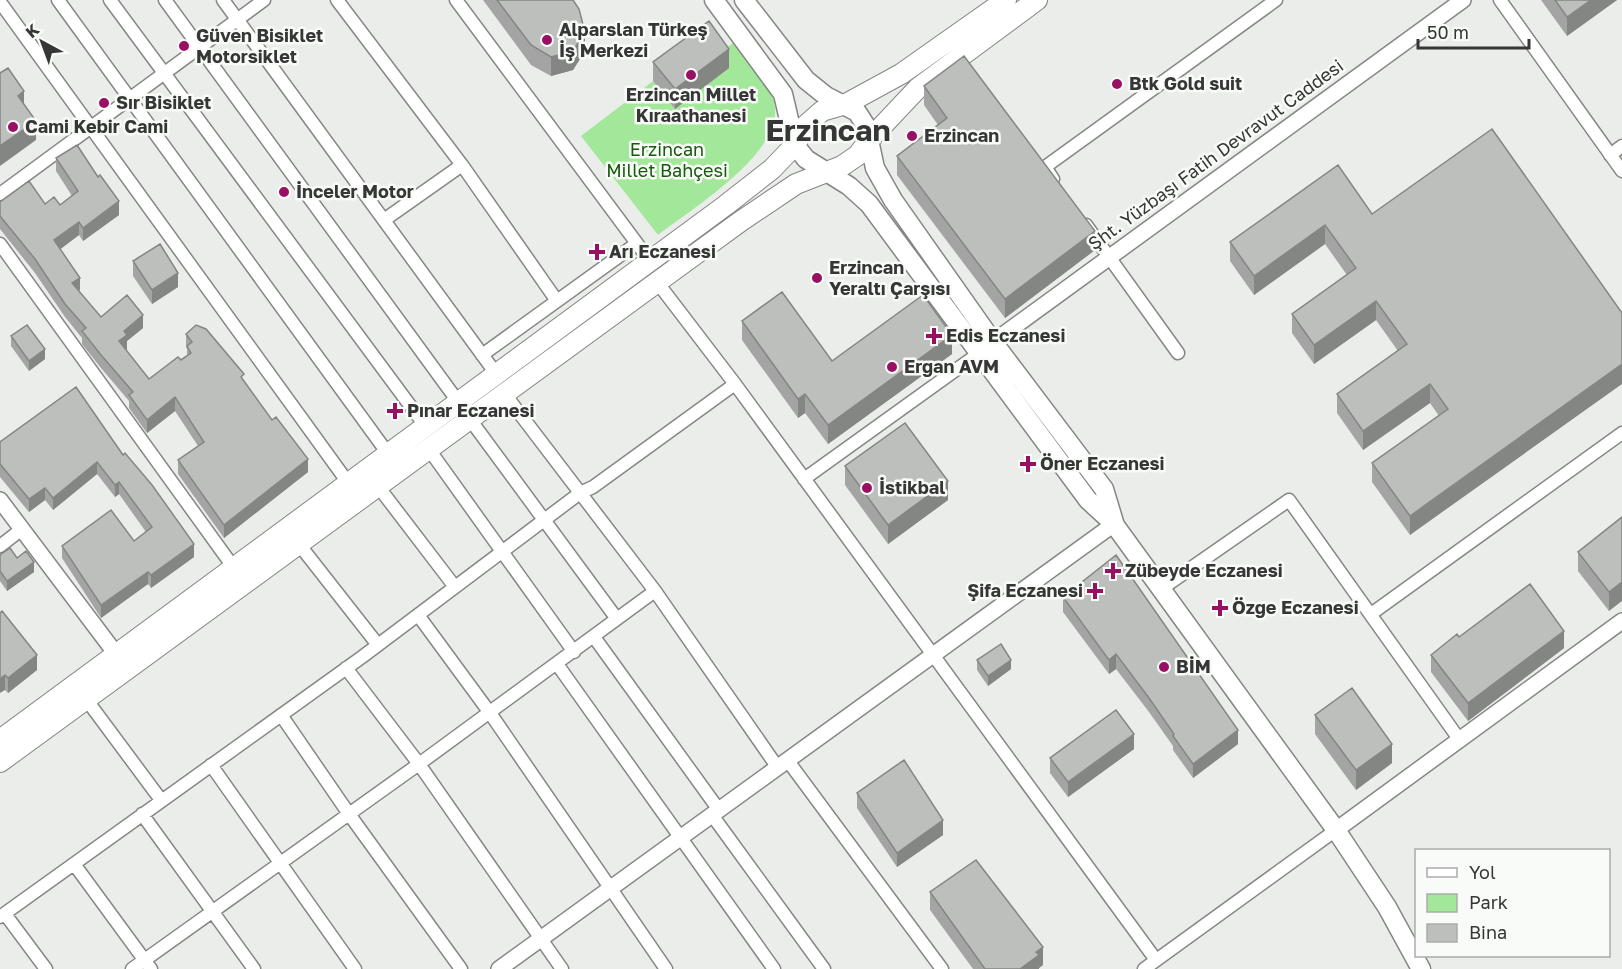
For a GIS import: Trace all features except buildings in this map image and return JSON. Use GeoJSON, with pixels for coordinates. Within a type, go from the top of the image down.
{"type":"FeatureCollection","features":[{"type":"Feature","properties":{"kind":"main road"},"geometry":{"type":"LineString","coordinates":[[714,0],[783,94],[795,145],[806,159],[822,172],[849,186],[869,204],[1088,500],[1114,524],[1336,830],[1387,907],[1420,969]]}},
{"type":"Feature","properties":{"kind":"main road"},"geometry":{"type":"LineString","coordinates":[[744,0],[806,80],[825,96],[846,104],[857,112],[866,126],[875,168],[892,200],[993,342],[1104,489],[1114,524]]}},
{"type":"Feature","properties":{"kind":"main road"},"geometry":{"type":"LineString","coordinates":[[501,384],[650,261],[772,169],[795,145],[805,126],[822,111],[846,104],[901,74],[1006,0]]}},
{"type":"Feature","properties":{"kind":"main road"},"geometry":{"type":"LineString","coordinates":[[0,762],[428,448],[464,411],[501,384],[657,282],[796,184],[842,166],[858,155],[869,140],[918,88],[1037,0]]}},
{"type":"Feature","properties":{"kind":"main road"},"geometry":{"type":"LineString","coordinates":[[0,740],[389,454],[426,428],[464,411]]}},
{"type":"Feature","properties":{"kind":"street"},"geometry":{"type":"LineString","coordinates":[[58,0],[389,454]]}},
{"type":"Feature","properties":{"kind":"street"},"geometry":{"type":"LineString","coordinates":[[110,0],[426,428]]}},
{"type":"Feature","properties":{"kind":"street"},"geometry":{"type":"LineString","coordinates":[[165,0],[617,620]]}},
{"type":"Feature","properties":{"kind":"street"},"geometry":{"type":"LineString","coordinates":[[223,0],[580,492],[783,764],[942,969]]}},
{"type":"Feature","properties":{"kind":"street"},"geometry":{"type":"LineString","coordinates":[[0,195],[264,0]]}},
{"type":"Feature","properties":{"kind":"street"},"geometry":{"type":"LineString","coordinates":[[337,0],[462,165],[557,301]]}},
{"type":"Feature","properties":{"kind":"street"},"geometry":{"type":"LineString","coordinates":[[456,0],[650,261]]}},
{"type":"Feature","properties":{"kind":"street"},"geometry":{"type":"LineString","coordinates":[[1058,185],[1045,167],[1276,0]]}},
{"type":"Feature","properties":{"kind":"street","name":"Şht. Yüzbaşı Fatih Devravut Caddesi"},"geometry":{"type":"LineString","coordinates":[[993,342],[1463,0]]}},
{"type":"Feature","properties":{"kind":"street"},"geometry":{"type":"LineString","coordinates":[[1500,0],[1622,171]]}},
{"type":"Feature","properties":{"kind":"street"},"geometry":{"type":"LineString","coordinates":[[0,2],[349,484]]}},
{"type":"Feature","properties":{"kind":"street"},"geometry":{"type":"LineString","coordinates":[[1610,155],[1622,146]]}},
{"type":"Feature","properties":{"kind":"street"},"geometry":{"type":"LineString","coordinates":[[384,220],[462,165]]}},
{"type":"Feature","properties":{"kind":"street"},"geometry":{"type":"LineString","coordinates":[[1077,212],[1178,353]]}},
{"type":"Feature","properties":{"kind":"street"},"geometry":{"type":"LineString","coordinates":[[0,244],[234,568]]}},
{"type":"Feature","properties":{"kind":"street"},"geometry":{"type":"LineString","coordinates":[[482,355],[636,244]]}},
{"type":"Feature","properties":{"kind":"street"},"geometry":{"type":"LineString","coordinates":[[657,282],[735,384],[1156,960]]}},
{"type":"Feature","properties":{"kind":"street"},"geometry":{"type":"LineString","coordinates":[[804,479],[978,354]]}},
{"type":"Feature","properties":{"kind":"street"},"geometry":{"type":"LineString","coordinates":[[46,969],[2,915],[378,645],[580,492],[593,487],[735,384]]}},
{"type":"Feature","properties":{"kind":"street"},"geometry":{"type":"LineString","coordinates":[[1371,614],[1622,433]]}},
{"type":"Feature","properties":{"kind":"street"},"geometry":{"type":"LineString","coordinates":[[428,448],[574,651]]}},
{"type":"Feature","properties":{"kind":"street"},"geometry":{"type":"LineString","coordinates":[[377,485],[454,587]]}},
{"type":"Feature","properties":{"kind":"street"},"geometry":{"type":"LineString","coordinates":[[0,500],[116,654]]}},
{"type":"Feature","properties":{"kind":"street"},"geometry":{"type":"LineString","coordinates":[[1161,589],[1289,500],[1459,740]]}},
{"type":"Feature","properties":{"kind":"street"},"geometry":{"type":"LineString","coordinates":[[499,969],[1114,524]]}},
{"type":"Feature","properties":{"kind":"street"},"geometry":{"type":"LineString","coordinates":[[0,546],[22,530]]}},
{"type":"Feature","properties":{"kind":"street"},"geometry":{"type":"LineString","coordinates":[[298,543],[378,645]]}},
{"type":"Feature","properties":{"kind":"street"},"geometry":{"type":"LineString","coordinates":[[132,969],[147,964],[213,911],[490,713],[655,591]]}},
{"type":"Feature","properties":{"kind":"street"},"geometry":{"type":"LineString","coordinates":[[418,615],[490,713],[609,890],[666,969]]}},
{"type":"Feature","properties":{"kind":"street"},"geometry":{"type":"LineString","coordinates":[[1144,969],[1622,621]]}},
{"type":"Feature","properties":{"kind":"street"},"geometry":{"type":"LineString","coordinates":[[594,637],[824,969]]}},
{"type":"Feature","properties":{"kind":"street"},"geometry":{"type":"LineString","coordinates":[[557,664],[774,969]]}},
{"type":"Feature","properties":{"kind":"street"},"geometry":{"type":"LineString","coordinates":[[346,668],[419,764],[562,969]]}},
{"type":"Feature","properties":{"kind":"street"},"geometry":{"type":"LineString","coordinates":[[86,699],[161,800]]}},
{"type":"Feature","properties":{"kind":"street"},"geometry":{"type":"LineString","coordinates":[[281,715],[461,969]]}},
{"type":"Feature","properties":{"kind":"street"},"geometry":{"type":"LineString","coordinates":[[211,765],[279,864],[356,969]]}},
{"type":"Feature","properties":{"kind":"street"},"geometry":{"type":"LineString","coordinates":[[142,814],[254,969]]}},
{"type":"Feature","properties":{"kind":"street"},"geometry":{"type":"LineString","coordinates":[[74,864],[147,964]]}},
{"type":"Feature","properties":{"kind":"green space","name":"Erzincan Millet Bahçesi"},"geometry":{"type":"Polygon","coordinates":[[[734,42],[770,92],[775,118],[767,138],[735,176],[658,235],[581,136],[653,81],[675,108],[719,54],[734,42]]]}},
{"type":"Feature","properties":{"kind":"place","name":"Alparslan Türkeş İş Merkezi"},"geometry":{"type":"Point","coordinates":[547,40]}},
{"type":"Feature","properties":{"kind":"place","name":"Güven Bisiklet Motorsiklet"},"geometry":{"type":"Point","coordinates":[184,46]}},
{"type":"Feature","properties":{"kind":"place","name":"Erzincan Millet Kıraathanesi"},"geometry":{"type":"Point","coordinates":[691,75]}},
{"type":"Feature","properties":{"kind":"place","name":"Btk Gold suit"},"geometry":{"type":"Point","coordinates":[1117,84]}},
{"type":"Feature","properties":{"kind":"place","name":"Sır Bisiklet"},"geometry":{"type":"Point","coordinates":[104,103]}},
{"type":"Feature","properties":{"kind":"place","name":"Cami Kebir Cami"},"geometry":{"type":"Point","coordinates":[13,127]}},
{"type":"Feature","properties":{"kind":"place","name":"Erzincan"},"geometry":{"type":"Point","coordinates":[912,136]}},
{"type":"Feature","properties":{"kind":"place","name":"İnceler Motor"},"geometry":{"type":"Point","coordinates":[284,192]}},
{"type":"Feature","properties":{"kind":"place","name":"Arı Eczanesi"},"geometry":{"type":"Point","coordinates":[597,252]}},
{"type":"Feature","properties":{"kind":"place","name":"Erzincan Yeraltı Çarşısı"},"geometry":{"type":"Point","coordinates":[817,278]}},
{"type":"Feature","properties":{"kind":"place","name":"Edis Eczanesi"},"geometry":{"type":"Point","coordinates":[934,336]}},
{"type":"Feature","properties":{"kind":"place","name":"Ergan AVM"},"geometry":{"type":"Point","coordinates":[892,367]}},
{"type":"Feature","properties":{"kind":"place","name":"Pınar Eczanesi"},"geometry":{"type":"Point","coordinates":[395,411]}},
{"type":"Feature","properties":{"kind":"place","name":"Öner Eczanesi"},"geometry":{"type":"Point","coordinates":[1028,464]}},
{"type":"Feature","properties":{"kind":"place","name":"İstikbal"},"geometry":{"type":"Point","coordinates":[867,488]}},
{"type":"Feature","properties":{"kind":"place","name":"Zübeyde Eczanesi"},"geometry":{"type":"Point","coordinates":[1113,571]}},
{"type":"Feature","properties":{"kind":"place","name":"Şifa Eczanesi"},"geometry":{"type":"Point","coordinates":[1095,591]}},
{"type":"Feature","properties":{"kind":"place","name":"Özge Eczanesi"},"geometry":{"type":"Point","coordinates":[1220,608]}},
{"type":"Feature","properties":{"kind":"place","name":"BİM"},"geometry":{"type":"Point","coordinates":[1164,667]}},
{"type":"Feature","properties":{"kind":"district","name":"Erzincan"},"geometry":{"type":"Point","coordinates":[828,131]}}]}
